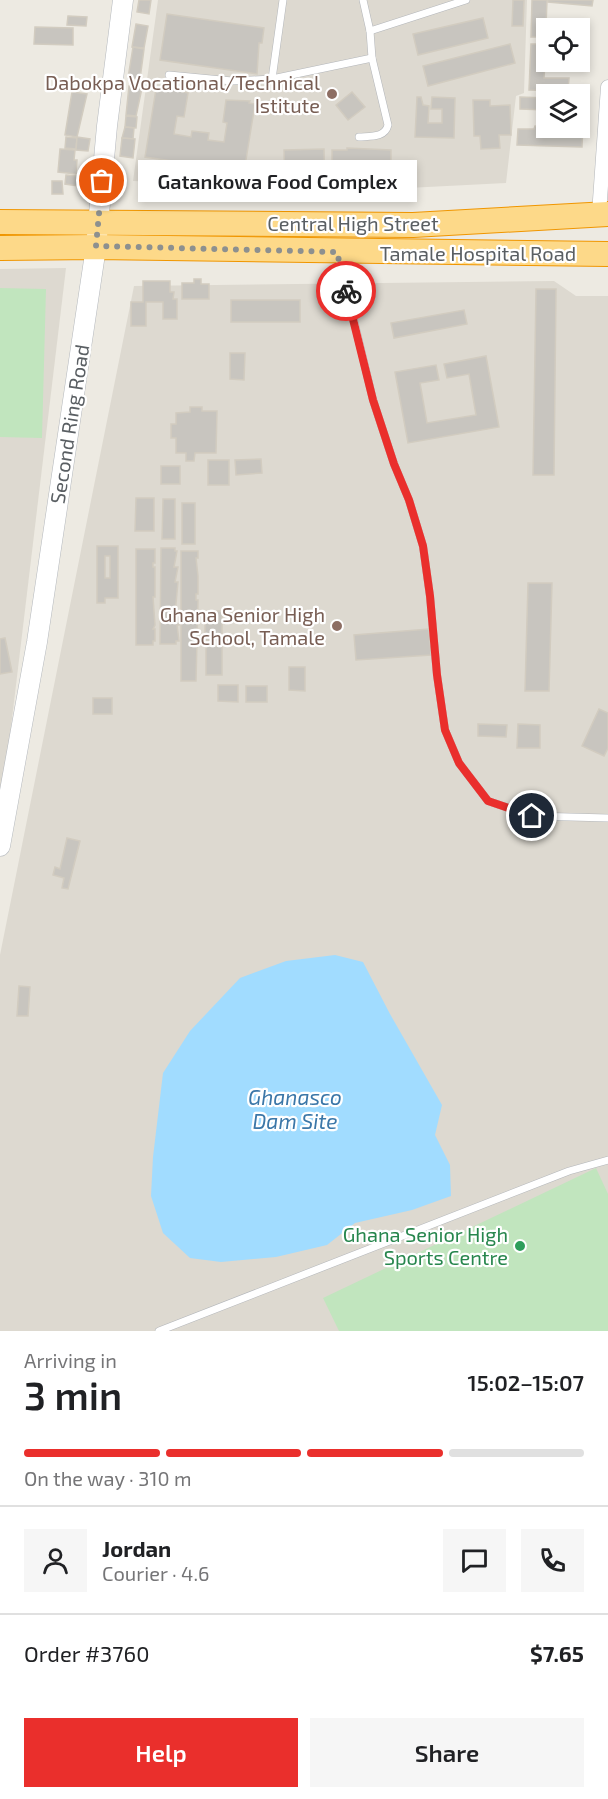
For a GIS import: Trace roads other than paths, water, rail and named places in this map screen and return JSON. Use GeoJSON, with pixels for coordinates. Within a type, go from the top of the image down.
{"type":"FeatureCollection","features":[{"type":"Feature","properties":{"kind":"highway","name":"Central High Street"},"geometry":{"type":"LineString","coordinates":[[98,235],[413,225],[604,214]]}},
{"type":"Feature","properties":{"kind":"highway"},"geometry":{"type":"LineString","coordinates":[[0,222],[98,235]]}},
{"type":"Feature","properties":{"kind":"highway"},"geometry":{"type":"LineString","coordinates":[[0,248],[98,235]]}},
{"type":"Feature","properties":{"kind":"highway","name":"Tamale Hospital Road"},"geometry":{"type":"LineString","coordinates":[[98,235],[337,252],[608,254]]}},
{"type":"Feature","properties":{"kind":"street","name":"Second Ring Road"},"geometry":{"type":"LineString","coordinates":[[0,846],[37,642],[98,235],[107,126],[123,0]]}},
{"type":"Feature","properties":{"kind":"street"},"geometry":{"type":"LineString","coordinates":[[604,214],[608,87]]}},
{"type":"Feature","properties":{"kind":"lane"},"geometry":{"type":"LineString","coordinates":[[272,79],[284,0]]}},
{"type":"Feature","properties":{"kind":"lane"},"geometry":{"type":"LineString","coordinates":[[359,137],[383,135],[388,125],[372,58],[370,32],[363,0]]}},
{"type":"Feature","properties":{"kind":"lane"},"geometry":{"type":"LineString","coordinates":[[370,32],[466,0]]}},
{"type":"Feature","properties":{"kind":"lane"},"geometry":{"type":"LineString","coordinates":[[169,75],[232,81],[272,79],[372,58]]}},
{"type":"Feature","properties":{"kind":"lane"},"geometry":{"type":"LineString","coordinates":[[337,252],[373,400],[423,546],[445,730],[459,763],[488,801],[532,816],[608,818]]}},
{"type":"Feature","properties":{"kind":"lane"},"geometry":{"type":"LineString","coordinates":[[159,1331],[569,1171],[608,1160]]}},
{"type":"Feature","properties":{"kind":"water","name":"Ghanasco Dam Site"},"geometry":{"type":"Polygon","coordinates":[[[335,955],[363,962],[442,1105],[435,1135],[450,1165],[451,1196],[412,1210],[355,1223],[327,1245],[276,1257],[221,1262],[190,1258],[163,1233],[151,1196],[163,1073],[190,1031],[240,978],[286,961],[335,955]]]}},
{"type":"Feature","properties":{"kind":"place","name":"Dabokpa Vocational/Technical Istitute"},"geometry":{"type":"Point","coordinates":[332,94]}},
{"type":"Feature","properties":{"kind":"place","name":"Gatankowa Food Complex"},"geometry":{"type":"Point","coordinates":[102,181]}},
{"type":"Feature","properties":{"kind":"place","name":"Ghana Senior High School, Tamale"},"geometry":{"type":"Point","coordinates":[337,626]}},
{"type":"Feature","properties":{"kind":"place","name":"Ghana Senior High Sports Centre"},"geometry":{"type":"Point","coordinates":[520,1246]}}]}
